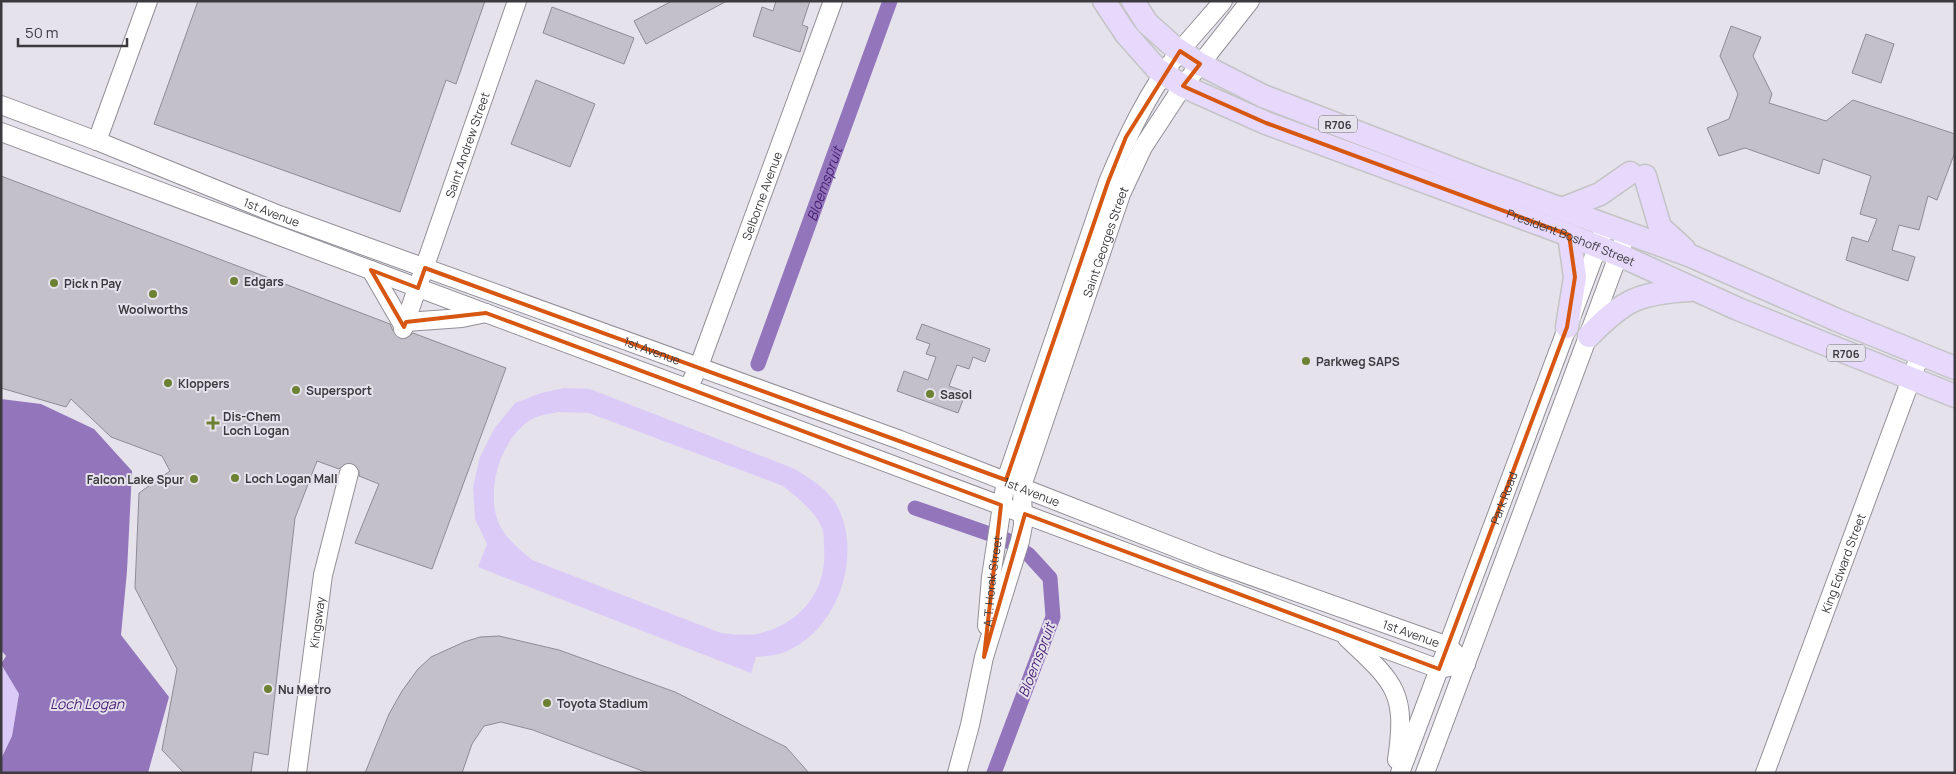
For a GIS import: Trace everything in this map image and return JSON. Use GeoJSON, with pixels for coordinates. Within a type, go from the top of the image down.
{"type":"FeatureCollection","features":[{"type":"Feature","properties":{"kind":"main road","name":"R706"},"geometry":{"type":"LineString","coordinates":[[1104,1],[1142,53],[1164,73],[1183,86]]}},
{"type":"Feature","properties":{"kind":"main road","name":"R706"},"geometry":{"type":"LineString","coordinates":[[1133,1],[1147,23],[1180,51],[1200,64]]}},
{"type":"Feature","properties":{"kind":"main road","name":"President Boshoff Street"},"geometry":{"type":"LineString","coordinates":[[1200,64],[1263,96],[1691,256],[1920,355],[1955,368]]}},
{"type":"Feature","properties":{"kind":"main road","name":"President Boshoff Street"},"geometry":{"type":"LineString","coordinates":[[1183,86],[1266,123],[1569,235],[1694,290],[1955,396]]}},
{"type":"Feature","properties":{"kind":"main road"},"geometry":{"type":"LineString","coordinates":[[1562,209],[1600,194],[1637,174],[1660,227],[1691,256]]}},
{"type":"Feature","properties":{"kind":"main road"},"geometry":{"type":"LineString","coordinates":[[1567,327],[1575,277],[1569,235]]}},
{"type":"Feature","properties":{"kind":"main road"},"geometry":{"type":"LineString","coordinates":[[1589,336],[1626,302],[1654,292],[1694,290]]}},
{"type":"Feature","properties":{"kind":"street"},"geometry":{"type":"LineString","coordinates":[[97,141],[148,1]]}},
{"type":"Feature","properties":{"kind":"street","name":"Saint Andrew Street"},"geometry":{"type":"LineString","coordinates":[[418,288],[518,1]]}},
{"type":"Feature","properties":{"kind":"street","name":"Selborne Avenue"},"geometry":{"type":"LineString","coordinates":[[688,388],[699,366],[833,1]]}},
{"type":"Feature","properties":{"kind":"street","name":"Saint Georges Street"},"geometry":{"type":"LineString","coordinates":[[1021,513],[1014,483],[1108,182],[1126,137],[1164,73],[1180,51],[1223,1]]}},
{"type":"Feature","properties":{"kind":"street","name":"Saint Georges Street"},"geometry":{"type":"LineString","coordinates":[[1001,505],[1014,483],[1121,194],[1143,147],[1183,86],[1250,1]]}},
{"type":"Feature","properties":{"kind":"street","name":"1st Avenue"},"geometry":{"type":"LineString","coordinates":[[1,105],[97,141],[279,215],[699,366],[1014,483],[1215,562],[1448,646],[1466,664]]}},
{"type":"Feature","properties":{"kind":"street","name":"1st Avenue"},"geometry":{"type":"LineString","coordinates":[[1,132],[1439,669]]}},
{"type":"Feature","properties":{"kind":"street","name":"Park Road"},"geometry":{"type":"LineString","coordinates":[[1400,773],[1597,248],[1617,228]]}},
{"type":"Feature","properties":{"kind":"street","name":"Park Road"},"geometry":{"type":"LineString","coordinates":[[1425,773],[1619,256],[1617,228]]}},
{"type":"Feature","properties":{"kind":"street"},"geometry":{"type":"LineString","coordinates":[[372,270],[404,326]]}},
{"type":"Feature","properties":{"kind":"street"},"geometry":{"type":"LineString","coordinates":[[404,326],[418,288]]}},
{"type":"Feature","properties":{"kind":"street"},"geometry":{"type":"LineString","coordinates":[[404,326],[486,313]]}},
{"type":"Feature","properties":{"kind":"street","name":"King Edward Street"},"geometry":{"type":"LineString","coordinates":[[1766,773],[1920,355]]}},
{"type":"Feature","properties":{"kind":"street","name":"Kingsway"},"geometry":{"type":"LineString","coordinates":[[297,773],[324,576],[350,473]]}},
{"type":"Feature","properties":{"kind":"street","name":"A.T. Horak Street"},"geometry":{"type":"LineString","coordinates":[[984,657],[991,577],[999,536],[1001,505]]}},
{"type":"Feature","properties":{"kind":"street","name":"A.T. Horak Street"},"geometry":{"type":"LineString","coordinates":[[957,773],[970,725],[984,657],[1020,541],[1023,525],[1021,513]]}},
{"type":"Feature","properties":{"kind":"street"},"geometry":{"type":"LineString","coordinates":[[1340,632],[1388,678],[1395,692],[1400,710],[1400,736],[1395,773]]}},
{"type":"Feature","properties":{"kind":"street"},"geometry":{"type":"LineString","coordinates":[[1439,669],[1466,664]]}},
{"type":"Feature","properties":{"kind":"highlighted area"},"geometry":{"type":"Polygon","coordinates":[[[1180,51],[1200,64],[1183,86],[1266,123],[1569,235],[1575,277],[1567,327],[1439,669],[1025,514],[984,657],[1001,505],[486,313],[406,322],[404,327],[371,270],[418,288],[425,268],[1006,480],[1108,182],[1126,137],[1180,51]]]}},
{"type":"Feature","properties":{"kind":"shaded area"},"geometry":{"type":"Polygon","coordinates":[[[564,388],[590,389],[795,469],[823,489],[836,504],[844,524],[847,546],[846,569],[840,591],[830,612],[816,630],[799,644],[779,654],[756,657],[751,673],[478,567],[487,544],[475,519],[473,487],[480,457],[494,429],[515,403],[541,393],[564,388]],[[558,412],[532,419],[511,439],[498,467],[494,498],[495,513],[506,536],[532,560],[721,633],[752,635],[771,630],[797,615],[808,604],[816,592],[821,578],[824,563],[824,537],[819,522],[800,500],[783,486],[589,413],[558,412]]]}},
{"type":"Feature","properties":{"kind":"shaded area"},"geometry":{"type":"Polygon","coordinates":[[[1,664],[19,694],[12,736],[1,759],[1,664]]]}},
{"type":"Feature","properties":{"kind":"water","name":"Loch Logan"},"geometry":{"type":"Polygon","coordinates":[[[1,399],[41,404],[94,429],[132,471],[127,571],[121,635],[169,697],[148,773],[1,773],[1,759],[12,736],[19,694],[1,664],[6,656],[1,650],[1,399]]]}},
{"type":"Feature","properties":{"kind":"building"},"geometry":{"type":"Polygon","coordinates":[[[198,1],[485,1],[456,84],[446,80],[400,212],[154,124],[198,1]]]}},
{"type":"Feature","properties":{"kind":"building"},"geometry":{"type":"Polygon","coordinates":[[[672,1],[727,1],[646,44],[634,21],[672,1]]]}},
{"type":"Feature","properties":{"kind":"building"},"geometry":{"type":"Polygon","coordinates":[[[776,1],[810,1],[802,25],[808,27],[800,52],[753,36],[762,7],[773,11],[776,1]]]}},
{"type":"Feature","properties":{"kind":"building"},"geometry":{"type":"Polygon","coordinates":[[[552,7],[634,38],[624,64],[543,33],[552,7]]]}},
{"type":"Feature","properties":{"kind":"building"},"geometry":{"type":"Polygon","coordinates":[[[1731,26],[1761,37],[1753,56],[1772,94],[1769,103],[1826,121],[1853,100],[1955,134],[1955,152],[1937,200],[1928,196],[1919,230],[1899,225],[1892,250],[1915,257],[1908,281],[1846,260],[1852,237],[1868,242],[1877,219],[1860,214],[1871,176],[1823,159],[1819,174],[1745,148],[1719,156],[1707,128],[1729,119],[1738,94],[1720,56],[1731,26]]]}},
{"type":"Feature","properties":{"kind":"building"},"geometry":{"type":"Polygon","coordinates":[[[1866,34],[1894,44],[1881,83],[1852,73],[1866,34]]]}},
{"type":"Feature","properties":{"kind":"building"},"geometry":{"type":"Polygon","coordinates":[[[536,80],[595,104],[570,167],[511,144],[536,80]]]}},
{"type":"Feature","properties":{"kind":"building","name":"Loch Logan Mall"},"geometry":{"type":"Polygon","coordinates":[[[1,176],[390,324],[395,336],[399,339],[405,339],[413,333],[506,368],[432,569],[355,543],[379,484],[359,476],[359,470],[352,463],[346,463],[339,469],[317,461],[295,518],[268,755],[254,752],[251,773],[184,773],[162,750],[177,669],[135,588],[139,493],[170,471],[162,456],[111,437],[71,399],[66,407],[1,388],[1,176]]]}},
{"type":"Feature","properties":{"kind":"building"},"geometry":{"type":"Polygon","coordinates":[[[922,324],[990,349],[985,362],[973,357],[969,369],[957,365],[949,386],[966,392],[958,413],[897,391],[904,371],[928,380],[936,357],[926,354],[930,344],[916,339],[922,324]]]}},
{"type":"Feature","properties":{"kind":"building","name":"Toyota Stadium"},"geometry":{"type":"Polygon","coordinates":[[[499,636],[559,650],[675,692],[786,747],[809,773],[648,773],[533,730],[501,722],[484,726],[472,744],[462,773],[365,773],[389,714],[402,691],[418,669],[431,657],[464,642],[480,637],[499,636]]]}},
{"type":"Feature","properties":{"kind":"waterway","name":"Bloemspruit"},"geometry":{"type":"LineString","coordinates":[[758,364],[890,1]]}},
{"type":"Feature","properties":{"kind":"waterway","name":"Bloemspruit"},"geometry":{"type":"LineString","coordinates":[[915,508],[1007,540],[1029,555],[1050,578],[1053,617],[994,773]]}},
{"type":"Feature","properties":{"kind":"tunnel"},"geometry":{"type":"LineString","coordinates":[[349,473],[403,329]]}},
{"type":"Feature","properties":{"kind":"place","name":"Edgars"},"geometry":{"type":"Point","coordinates":[234,281]}},
{"type":"Feature","properties":{"kind":"place","name":"Pick n Pay"},"geometry":{"type":"Point","coordinates":[54,283]}},
{"type":"Feature","properties":{"kind":"place","name":"Woolworths"},"geometry":{"type":"Point","coordinates":[153,294]}},
{"type":"Feature","properties":{"kind":"place","name":"Parkweg SAPS"},"geometry":{"type":"Point","coordinates":[1306,361]}},
{"type":"Feature","properties":{"kind":"place","name":"Kloppers"},"geometry":{"type":"Point","coordinates":[168,383]}},
{"type":"Feature","properties":{"kind":"place","name":"Supersport"},"geometry":{"type":"Point","coordinates":[296,390]}},
{"type":"Feature","properties":{"kind":"place","name":"Sasol"},"geometry":{"type":"Point","coordinates":[930,394]}},
{"type":"Feature","properties":{"kind":"place","name":"Dis-Chem Loch Logan"},"geometry":{"type":"Point","coordinates":[213,423]}},
{"type":"Feature","properties":{"kind":"place","name":"Loch Logan Mall"},"geometry":{"type":"Point","coordinates":[235,478]}},
{"type":"Feature","properties":{"kind":"place","name":"Falcon Lake Spur"},"geometry":{"type":"Point","coordinates":[194,479]}},
{"type":"Feature","properties":{"kind":"place","name":"Nu Metro"},"geometry":{"type":"Point","coordinates":[268,689]}},
{"type":"Feature","properties":{"kind":"place","name":"Toyota Stadium"},"geometry":{"type":"Point","coordinates":[547,703]}}]}
